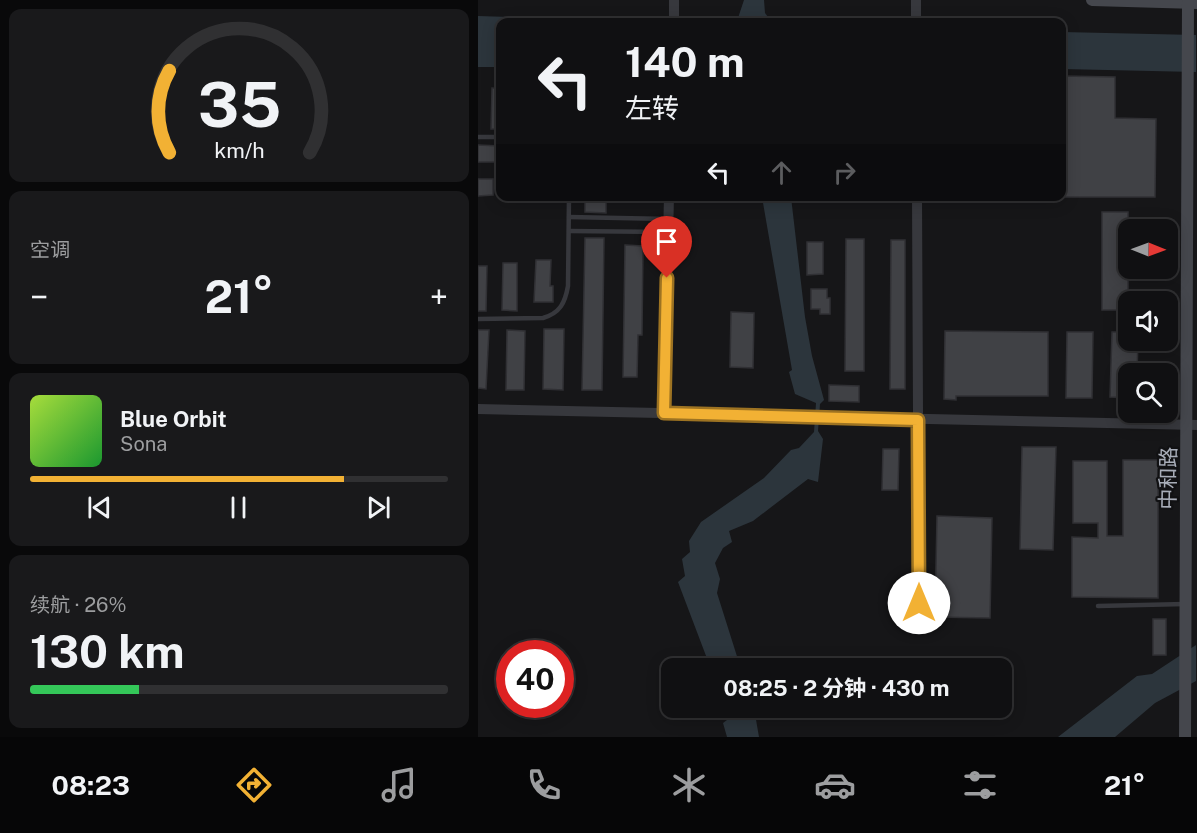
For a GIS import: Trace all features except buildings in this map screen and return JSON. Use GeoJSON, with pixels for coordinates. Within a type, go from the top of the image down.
{"type":"FeatureCollection","features":[{"type":"Feature","properties":{"kind":"main road"},"geometry":{"type":"LineString","coordinates":[[1092,0],[1191,2]]}},
{"type":"Feature","properties":{"kind":"main road","name":"中和路"},"geometry":{"type":"LineString","coordinates":[[1185,737],[1186,604],[1192,424],[1191,2]]}},
{"type":"Feature","properties":{"kind":"street"},"geometry":{"type":"LineString","coordinates":[[674,0],[674,18]]}},
{"type":"Feature","properties":{"kind":"street"},"geometry":{"type":"LineString","coordinates":[[916,0],[916,18]]}},
{"type":"Feature","properties":{"kind":"street"},"geometry":{"type":"LineString","coordinates":[[664,413],[669,201]]}},
{"type":"Feature","properties":{"kind":"street"},"geometry":{"type":"LineString","coordinates":[[917,201],[919,626]]}},
{"type":"Feature","properties":{"kind":"street"},"geometry":{"type":"LineString","coordinates":[[478,409],[1192,424]]}},
{"type":"Feature","properties":{"kind":"lane"},"geometry":{"type":"LineString","coordinates":[[478,137],[496,137]]}},
{"type":"Feature","properties":{"kind":"lane"},"geometry":{"type":"LineString","coordinates":[[478,320],[543,318],[553,316],[560,309],[566,300],[568,286],[569,201]]}},
{"type":"Feature","properties":{"kind":"lane"},"geometry":{"type":"LineString","coordinates":[[569,217],[669,219]]}},
{"type":"Feature","properties":{"kind":"lane"},"geometry":{"type":"LineString","coordinates":[[569,231],[668,232]]}},
{"type":"Feature","properties":{"kind":"lane"},"geometry":{"type":"LineString","coordinates":[[1098,606],[1186,604]]}},
{"type":"Feature","properties":{"kind":"shaded area"},"geometry":{"type":"Polygon","coordinates":[[[744,0],[764,0],[765,13],[769,18],[738,18],[744,0]]]}},
{"type":"Feature","properties":{"kind":"shaded area"},"geometry":{"type":"Polygon","coordinates":[[[478,16],[548,18],[496,18],[496,67],[478,67],[478,16]]]}},
{"type":"Feature","properties":{"kind":"shaded area"},"geometry":{"type":"Polygon","coordinates":[[[1066,32],[1196,35],[1196,72],[1066,69],[1066,32]]]}},
{"type":"Feature","properties":{"kind":"shaded area"},"geometry":{"type":"Polygon","coordinates":[[[763,201],[791,201],[805,317],[812,356],[824,400],[820,404],[818,431],[823,439],[818,482],[808,479],[753,521],[729,531],[732,542],[723,548],[715,563],[720,579],[717,593],[738,658],[707,658],[678,582],[685,576],[682,559],[690,552],[689,541],[701,522],[764,478],[791,450],[799,448],[814,432],[816,403],[795,394],[789,372],[792,370],[763,201]]]}},
{"type":"Feature","properties":{"kind":"shaded area"},"geometry":{"type":"Polygon","coordinates":[[[1196,645],[1196,681],[1155,703],[1115,737],[1058,737],[1137,676],[1152,674],[1196,645]]]}},
{"type":"Feature","properties":{"kind":"shaded area"},"geometry":{"type":"Polygon","coordinates":[[[727,718],[756,718],[759,737],[727,737],[723,723],[727,718]]]}},
{"type":"Feature","properties":{"kind":"route"},"geometry":{"type":"LineString","coordinates":[[667,278],[664,413],[918,420],[919,603]]}}]}
